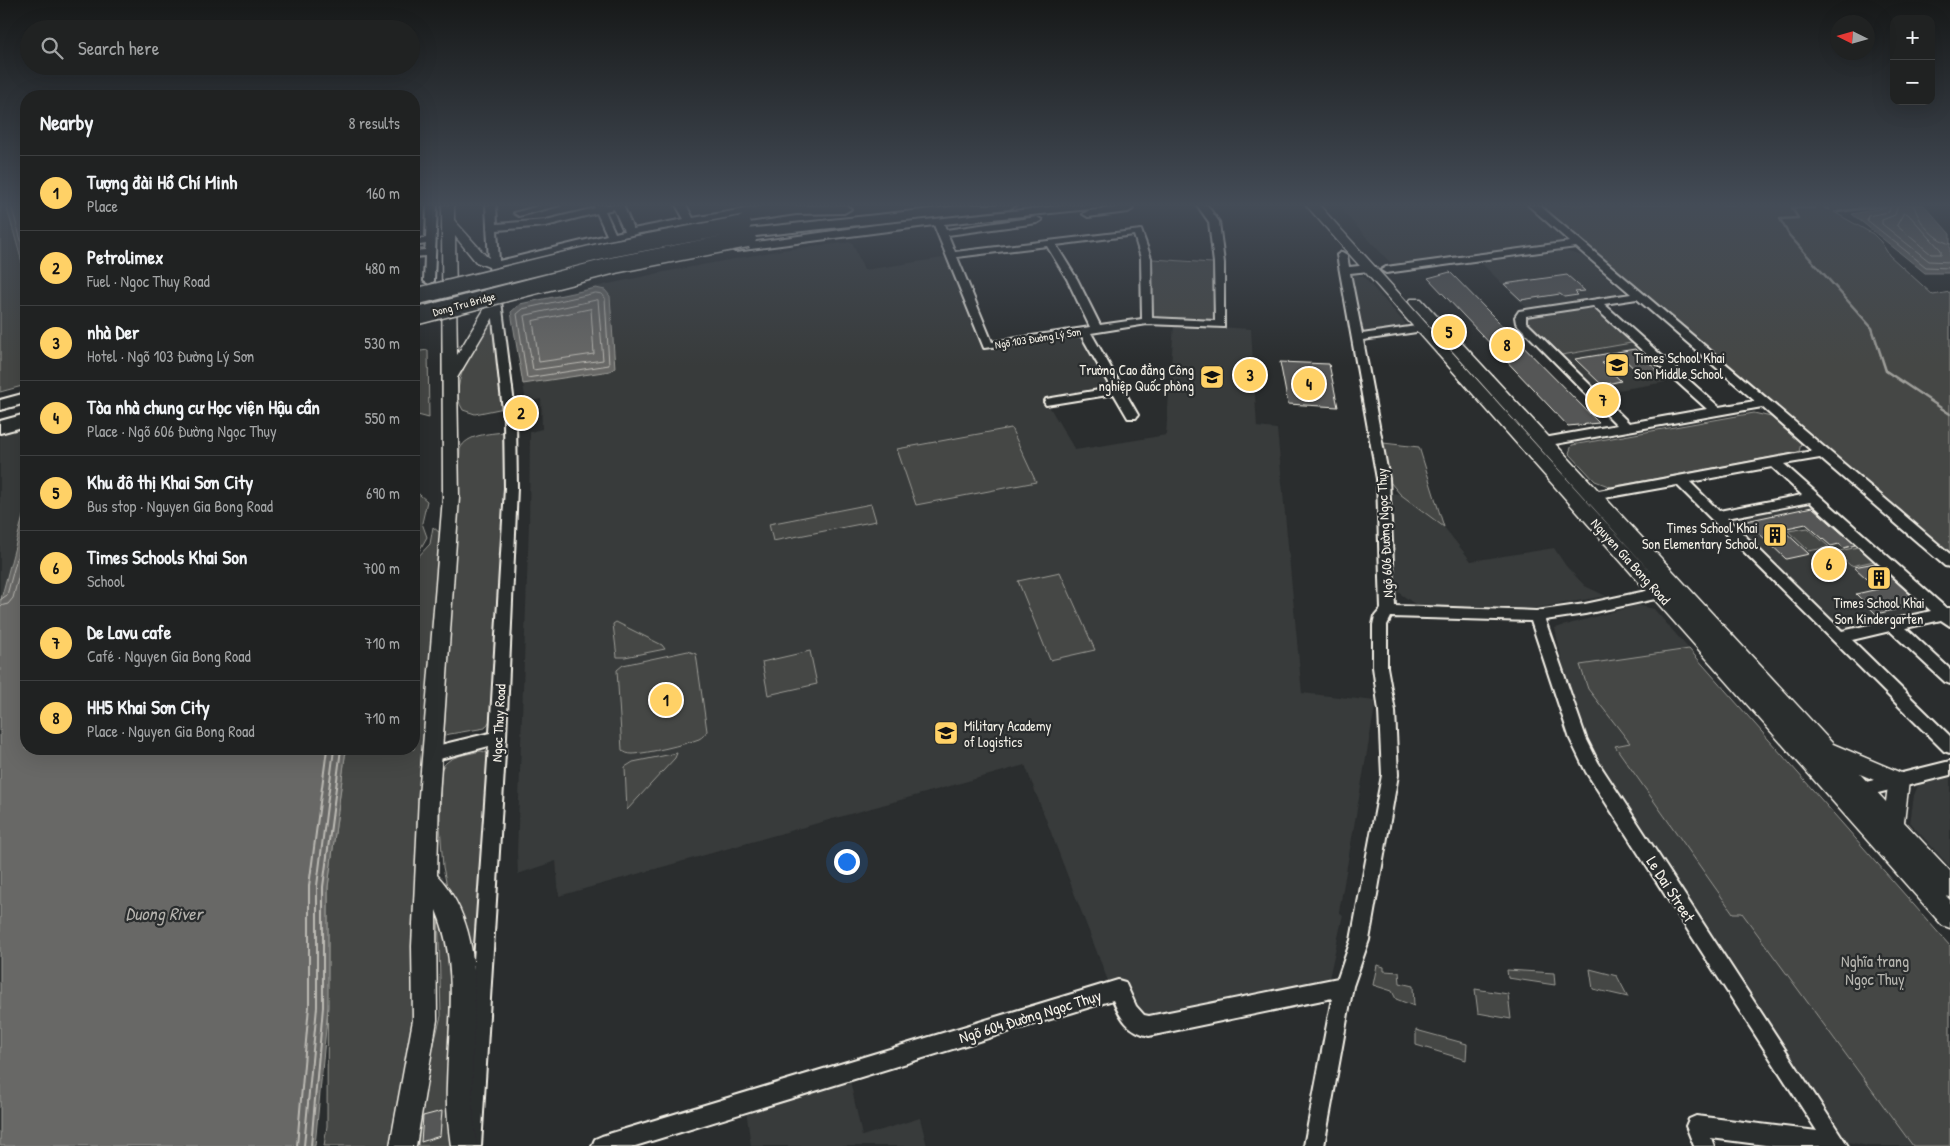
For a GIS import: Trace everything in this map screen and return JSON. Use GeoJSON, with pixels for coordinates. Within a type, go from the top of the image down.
{"type":"FeatureCollection","features":[{"type":"Feature","properties":{"kind":"highway","name":"Dong Tru Bridge"},"geometry":{"type":"LineString","coordinates":[[420,290],[546,258]]}},
{"type":"Feature","properties":{"kind":"highway","name":"Dong Tru Bridge"},"geometry":{"type":"LineString","coordinates":[[420,296],[571,258]]}},
{"type":"Feature","properties":{"kind":"highway","name":"Dong Tru Bridge"},"geometry":{"type":"LineString","coordinates":[[420,308],[616,258]]}},
{"type":"Feature","properties":{"kind":"highway","name":"Dong Tru Bridge"},"geometry":{"type":"LineString","coordinates":[[420,315],[638,258]]}},
{"type":"Feature","properties":{"kind":"highway"},"geometry":{"type":"LineString","coordinates":[[0,398],[20,393]]}},
{"type":"Feature","properties":{"kind":"highway"},"geometry":{"type":"LineString","coordinates":[[0,405],[20,400]]}},
{"type":"Feature","properties":{"kind":"highway"},"geometry":{"type":"LineString","coordinates":[[0,419],[20,414]]}},
{"type":"Feature","properties":{"kind":"highway"},"geometry":{"type":"LineString","coordinates":[[0,427],[20,422]]}},
{"type":"Feature","properties":{"kind":"main road"},"geometry":{"type":"LineString","coordinates":[[403,1146],[426,1020],[424,946],[432,754],[451,497],[449,258]]}},
{"type":"Feature","properties":{"kind":"main road"},"geometry":{"type":"LineString","coordinates":[[481,258],[494,265]]}},
{"type":"Feature","properties":{"kind":"main road","name":"Nguyen Gia Bong Road"},"geometry":{"type":"LineString","coordinates":[[1360,258],[1423,328],[1536,444]]}},
{"type":"Feature","properties":{"kind":"main road","name":"Nguyen Gia Bong Road"},"geometry":{"type":"LineString","coordinates":[[1376,258],[1584,498],[1824,750],[1950,887]]}},
{"type":"Feature","properties":{"kind":"main road"},"geometry":{"type":"LineString","coordinates":[[1369,268],[1386,270]]}},
{"type":"Feature","properties":{"kind":"main road"},"geometry":{"type":"LineString","coordinates":[[451,376],[496,301]]}},
{"type":"Feature","properties":{"kind":"main road","name":"Nguyen Gia Bong Road"},"geometry":{"type":"LineString","coordinates":[[1584,498],[1660,593],[1950,917]]}},
{"type":"Feature","properties":{"kind":"main road"},"geometry":{"type":"LineString","coordinates":[[1824,750],[1898,781],[1893,825]]}},
{"type":"Feature","properties":{"kind":"main road"},"geometry":{"type":"LineString","coordinates":[[427,880],[444,901],[458,939],[462,965],[463,1006],[458,1094],[464,1146]]}},
{"type":"Feature","properties":{"kind":"street"},"geometry":{"type":"LineString","coordinates":[[429,281],[430,258]]}},
{"type":"Feature","properties":{"kind":"street","name":"Ngoc Thuy Road"},"geometry":{"type":"LineString","coordinates":[[471,1146],[498,737],[508,560],[511,446],[510,420],[496,301],[494,258]]}},
{"type":"Feature","properties":{"kind":"street"},"geometry":{"type":"LineString","coordinates":[[494,265],[521,258]]}},
{"type":"Feature","properties":{"kind":"street"},"geometry":{"type":"LineString","coordinates":[[496,301],[650,263],[676,258]]}},
{"type":"Feature","properties":{"kind":"street","name":"Ngõ 103 Đường Lý Sơn"},"geometry":{"type":"LineString","coordinates":[[953,258],[988,346],[1147,320],[1220,325],[1218,258]]}},
{"type":"Feature","properties":{"kind":"street"},"geometry":{"type":"LineString","coordinates":[[1059,258],[1097,329]]}},
{"type":"Feature","properties":{"kind":"street"},"geometry":{"type":"LineString","coordinates":[[1146,258],[1147,320]]}},
{"type":"Feature","properties":{"kind":"street","name":"Ngõ 606 Đường Ngọc Thụy"},"geometry":{"type":"LineString","coordinates":[[1343,258],[1382,479],[1388,611],[1382,616],[1380,625],[1380,667],[1387,711],[1390,775],[1360,940],[1344,986]]}},
{"type":"Feature","properties":{"kind":"street"},"geometry":{"type":"LineString","coordinates":[[1386,270],[1471,258]]}},
{"type":"Feature","properties":{"kind":"street"},"geometry":{"type":"LineString","coordinates":[[1595,258],[1950,562]]}},
{"type":"Feature","properties":{"kind":"street"},"geometry":{"type":"LineString","coordinates":[[1345,272],[1369,268]]}},
{"type":"Feature","properties":{"kind":"street"},"geometry":{"type":"LineString","coordinates":[[1627,428],[1520,320],[1523,313],[1639,296]]}},
{"type":"Feature","properties":{"kind":"street"},"geometry":{"type":"LineString","coordinates":[[1595,302],[1717,412]]}},
{"type":"Feature","properties":{"kind":"street"},"geometry":{"type":"LineString","coordinates":[[1357,338],[1423,328]]}},
{"type":"Feature","properties":{"kind":"street"},"geometry":{"type":"LineString","coordinates":[[1084,331],[1132,415]]}},
{"type":"Feature","properties":{"kind":"street"},"geometry":{"type":"LineString","coordinates":[[1050,402],[1117,390]]}},
{"type":"Feature","properties":{"kind":"street"},"geometry":{"type":"LineString","coordinates":[[1536,444],[1765,403]]}},
{"type":"Feature","properties":{"kind":"street"},"geometry":{"type":"LineString","coordinates":[[1584,498],[1823,453]]}},
{"type":"Feature","properties":{"kind":"street"},"geometry":{"type":"LineString","coordinates":[[1774,462],[1948,616]]}},
{"type":"Feature","properties":{"kind":"street"},"geometry":{"type":"LineString","coordinates":[[1680,480],[1950,746]]}},
{"type":"Feature","properties":{"kind":"street"},"geometry":{"type":"LineString","coordinates":[[1716,516],[1813,497]]}},
{"type":"Feature","properties":{"kind":"street"},"geometry":{"type":"LineString","coordinates":[[1388,611],[1536,616],[1585,609],[1660,593]]}},
{"type":"Feature","properties":{"kind":"street","name":"Le Dai Street"},"geometry":{"type":"LineString","coordinates":[[1536,616],[1578,739],[1592,767],[1837,1145]]}},
{"type":"Feature","properties":{"kind":"street"},"geometry":{"type":"LineString","coordinates":[[1839,637],[1893,625],[1948,616]]}},
{"type":"Feature","properties":{"kind":"street"},"geometry":{"type":"LineString","coordinates":[[1893,625],[1950,678]]}},
{"type":"Feature","properties":{"kind":"street"},"geometry":{"type":"LineString","coordinates":[[432,754],[498,737]]}},
{"type":"Feature","properties":{"kind":"street"},"geometry":{"type":"LineString","coordinates":[[1841,795],[1950,768]]}},
{"type":"Feature","properties":{"kind":"street"},"geometry":{"type":"LineString","coordinates":[[1314,1146],[1344,986]]}},
{"type":"Feature","properties":{"kind":"street","name":"Ngõ 604 Đường Ngọc Thụy"},"geometry":{"type":"LineString","coordinates":[[602,1146],[1118,989],[1132,1018],[1139,1025],[1149,1026],[1344,986]]}},
{"type":"Feature","properties":{"kind":"street"},"geometry":{"type":"LineString","coordinates":[[1704,1146],[1696,1126],[1837,1145]]}},
{"type":"Feature","properties":{"kind":"shaded area","name":"Military Academy of Logistics"},"geometry":{"type":"Polygon","coordinates":[[[737,258],[859,258],[864,270],[950,258],[986,349],[1080,334],[1112,389],[1046,401],[1075,450],[1166,435],[1174,324],[1251,329],[1257,427],[1277,429],[1302,693],[1376,701],[1339,912],[1343,915],[1328,983],[1147,1020],[1125,992],[1119,978],[1108,981],[1025,765],[559,896],[556,861],[518,874],[517,852],[529,523],[530,432],[542,429],[541,399],[526,402],[511,312],[524,302],[737,258]]]}},
{"type":"Feature","properties":{"kind":"shaded area"},"geometry":{"type":"Polygon","coordinates":[[[1386,258],[1473,258],[1396,269],[1386,258]]]}},
{"type":"Feature","properties":{"kind":"shaded area"},"geometry":{"type":"Polygon","coordinates":[[[1507,258],[1586,258],[1624,292],[1622,296],[1529,310],[1480,262],[1507,258]]]}},
{"type":"Feature","properties":{"kind":"shaded area"},"geometry":{"type":"Polygon","coordinates":[[[1354,274],[1363,276],[1405,323],[1404,326],[1366,332],[1360,329],[1350,276],[1354,274]]]}},
{"type":"Feature","properties":{"kind":"shaded area","name":"Times School Khai Son Middle School"},"geometry":{"type":"Polygon","coordinates":[[[1637,342],[1674,376],[1673,381],[1606,392],[1596,388],[1562,355],[1637,342]]]}},
{"type":"Feature","properties":{"kind":"shaded area"},"geometry":{"type":"Polygon","coordinates":[[[20,429],[20,528],[0,603],[0,434],[20,429]]]}},
{"type":"Feature","properties":{"kind":"shaded area"},"geometry":{"type":"Polygon","coordinates":[[[1390,493],[1400,494],[1444,527],[1471,561],[1554,548],[1566,566],[1585,586],[1606,596],[1519,611],[1419,607],[1395,590],[1390,493]]]}},
{"type":"Feature","properties":{"kind":"shaded area"},"geometry":{"type":"Polygon","coordinates":[[[1807,503],[1819,507],[1928,604],[1927,612],[1850,629],[1836,624],[1734,524],[1734,517],[1807,503]]]}},
{"type":"Feature","properties":{"kind":"shaded area"},"geometry":{"type":"Polygon","coordinates":[[[1637,605],[1654,609],[1689,649],[1580,665],[1588,689],[1631,744],[1616,747],[1733,913],[1742,912],[1913,1146],[1868,1146],[1837,1140],[1578,739],[1555,628],[1637,605]]]}},
{"type":"Feature","properties":{"kind":"shaded area"},"geometry":{"type":"Polygon","coordinates":[[[1950,768],[1950,867],[1910,823],[1914,795],[1923,774],[1950,768]]]}},
{"type":"Feature","properties":{"kind":"shaded area"},"geometry":{"type":"Polygon","coordinates":[[[850,1080],[862,1136],[920,1118],[927,1146],[751,1146],[746,1110],[850,1080]]]}},
{"type":"Feature","properties":{"kind":"green space"},"geometry":{"type":"Polygon","coordinates":[[[0,258],[20,258],[20,387],[0,392],[0,258]]]}},
{"type":"Feature","properties":{"kind":"green space"},"geometry":{"type":"Polygon","coordinates":[[[1596,258],[1893,258],[1933,295],[1950,292],[1950,559],[1596,258]]]}},
{"type":"Feature","properties":{"kind":"green space"},"geometry":{"type":"Polygon","coordinates":[[[1153,259],[1212,263],[1216,266],[1220,318],[1212,322],[1154,318],[1149,315],[1148,261],[1153,259]]]}},
{"type":"Feature","properties":{"kind":"green space"},"geometry":{"type":"Polygon","coordinates":[[[1593,306],[1598,308],[1637,342],[1562,355],[1527,321],[1529,315],[1593,306]]]}},
{"type":"Feature","properties":{"kind":"green space"},"geometry":{"type":"Polygon","coordinates":[[[495,315],[504,408],[475,414],[463,410],[459,399],[458,387],[467,361],[495,315]]]}},
{"type":"Feature","properties":{"kind":"green space"},"geometry":{"type":"Polygon","coordinates":[[[428,350],[429,418],[420,416],[420,351],[428,350]]]}},
{"type":"Feature","properties":{"kind":"green space"},"geometry":{"type":"Polygon","coordinates":[[[1754,413],[1771,417],[1801,443],[1799,452],[1611,487],[1595,481],[1569,453],[1572,445],[1754,413]]]}},
{"type":"Feature","properties":{"kind":"green space"},"geometry":{"type":"Polygon","coordinates":[[[1011,428],[1036,482],[916,505],[897,449],[1011,428]]]}},
{"type":"Feature","properties":{"kind":"green space"},"geometry":{"type":"Polygon","coordinates":[[[504,432],[507,474],[491,719],[485,728],[444,735],[460,449],[463,444],[473,438],[485,434],[504,432]]]}},
{"type":"Feature","properties":{"kind":"green space"},"geometry":{"type":"Polygon","coordinates":[[[1383,443],[1419,447],[1444,527],[1400,494],[1390,482],[1383,443]]]}},
{"type":"Feature","properties":{"kind":"green space"},"geometry":{"type":"Polygon","coordinates":[[[420,495],[427,501],[422,523],[427,537],[420,549],[420,495]]]}},
{"type":"Feature","properties":{"kind":"green space"},"geometry":{"type":"Polygon","coordinates":[[[871,504],[876,521],[773,541],[769,524],[871,504]]]}},
{"type":"Feature","properties":{"kind":"green space"},"geometry":{"type":"Polygon","coordinates":[[[433,527],[440,533],[430,660],[420,1002],[400,1146],[324,1146],[327,1126],[328,887],[345,755],[420,755],[420,555],[430,544],[433,527]]]}},
{"type":"Feature","properties":{"kind":"green space"},"geometry":{"type":"Polygon","coordinates":[[[1808,528],[1829,547],[1809,551],[1788,531],[1808,528]]]}},
{"type":"Feature","properties":{"kind":"green space"},"geometry":{"type":"Polygon","coordinates":[[[1858,547],[1874,561],[1851,566],[1835,552],[1858,547]]]}},
{"type":"Feature","properties":{"kind":"green space"},"geometry":{"type":"Polygon","coordinates":[[[1060,572],[1095,650],[1050,660],[1018,581],[1060,572]]]}},
{"type":"Feature","properties":{"kind":"green space"},"geometry":{"type":"Polygon","coordinates":[[[616,622],[662,645],[665,649],[617,657],[613,624],[616,622]]]}},
{"type":"Feature","properties":{"kind":"green space","name":"Nghĩa trang Ngọc Thuỵ"},"geometry":{"type":"Polygon","coordinates":[[[1689,649],[1950,946],[1950,1146],[1913,1146],[1742,913],[1733,913],[1615,746],[1630,743],[1588,689],[1580,665],[1689,649]]]}},
{"type":"Feature","properties":{"kind":"green space"},"geometry":{"type":"Polygon","coordinates":[[[688,651],[696,654],[707,731],[699,739],[675,746],[640,753],[631,754],[624,752],[622,750],[617,670],[623,665],[688,651]]]}},
{"type":"Feature","properties":{"kind":"green space"},"geometry":{"type":"Polygon","coordinates":[[[810,651],[817,684],[768,695],[762,662],[810,651]]]}},
{"type":"Feature","properties":{"kind":"green space"},"geometry":{"type":"Polygon","coordinates":[[[481,751],[489,753],[469,1082],[450,901],[443,867],[440,825],[441,771],[447,762],[452,759],[481,751]]]}},
{"type":"Feature","properties":{"kind":"green space"},"geometry":{"type":"Polygon","coordinates":[[[677,753],[675,758],[627,810],[625,767],[633,762],[677,753]]]}},
{"type":"Feature","properties":{"kind":"green space"},"geometry":{"type":"Polygon","coordinates":[[[438,905],[451,933],[451,1146],[418,1146],[425,1079],[441,1016],[438,905]]]}},
{"type":"Feature","properties":{"kind":"green space"},"geometry":{"type":"Polygon","coordinates":[[[1377,965],[1384,967],[1384,971],[1399,972],[1400,983],[1413,986],[1414,1006],[1396,999],[1392,991],[1373,985],[1377,965]]]}},
{"type":"Feature","properties":{"kind":"green space"},"geometry":{"type":"Polygon","coordinates":[[[1590,969],[1617,976],[1628,997],[1593,989],[1590,969]]]}},
{"type":"Feature","properties":{"kind":"green space"},"geometry":{"type":"Polygon","coordinates":[[[1507,970],[1554,973],[1555,985],[1508,978],[1507,970]]]}},
{"type":"Feature","properties":{"kind":"green space"},"geometry":{"type":"Polygon","coordinates":[[[1475,989],[1508,994],[1511,1019],[1478,1013],[1475,989]]]}},
{"type":"Feature","properties":{"kind":"green space"},"geometry":{"type":"Polygon","coordinates":[[[1416,1030],[1467,1044],[1466,1060],[1416,1045],[1416,1030]]]}},
{"type":"Feature","properties":{"kind":"water"},"geometry":{"type":"Polygon","coordinates":[[[1907,258],[1950,258],[1950,273],[1925,273],[1907,258]]]}},
{"type":"Feature","properties":{"kind":"water"},"geometry":{"type":"Polygon","coordinates":[[[596,288],[605,290],[610,296],[615,368],[610,371],[523,384],[511,312],[520,304],[596,288]]]}},
{"type":"Feature","properties":{"kind":"water","name":"Duong River"},"geometry":{"type":"Polygon","coordinates":[[[20,528],[20,755],[345,755],[328,887],[328,1007],[315,1146],[0,1146],[0,603],[20,528]]]}},
{"type":"Feature","properties":{"kind":"building"},"geometry":{"type":"Polygon","coordinates":[[[1450,272],[1599,423],[1568,426],[1428,278],[1450,272]]]}},
{"type":"Feature","properties":{"kind":"building"},"geometry":{"type":"Polygon","coordinates":[[[1567,275],[1585,291],[1575,292],[1578,295],[1564,297],[1560,294],[1521,300],[1504,284],[1567,275]]]}},
{"type":"Feature","properties":{"kind":"building","name":"Times School Khai Son Middle School"},"geometry":{"type":"Polygon","coordinates":[[[1635,349],[1662,375],[1642,376],[1624,359],[1602,363],[1621,381],[1602,385],[1575,359],[1635,349]]]}},
{"type":"Feature","properties":{"kind":"building"},"geometry":{"type":"Polygon","coordinates":[[[1280,362],[1329,364],[1338,407],[1288,404],[1280,362]]]}},
{"type":"Feature","properties":{"kind":"building","name":"Times School Khai Son Elementary School"},"geometry":{"type":"Polygon","coordinates":[[[1812,507],[1855,545],[1844,548],[1839,544],[1831,546],[1806,524],[1782,529],[1809,554],[1786,559],[1746,521],[1812,507]]]}},
{"type":"Feature","properties":{"kind":"building","name":"Times School Khai Son Kindergarten"},"geometry":{"type":"Polygon","coordinates":[[[1875,563],[1921,604],[1876,614],[1856,594],[1878,589],[1854,567],[1875,563]]]}},
{"type":"Feature","properties":{"kind":"building"},"geometry":{"type":"Polygon","coordinates":[[[442,1111],[440,1136],[421,1142],[423,1116],[442,1111]]]}},
{"type":"Feature","properties":{"kind":"waterway"},"geometry":{"type":"LineString","coordinates":[[1810,258],[1872,328],[1886,371],[1950,414]]}},
{"type":"Feature","properties":{"kind":"place","name":"Khu đô thị Khai Sơn City"},"geometry":{"type":"Point","coordinates":[1449,332]}},
{"type":"Feature","properties":{"kind":"place","name":"HH5 Khai Sơn City"},"geometry":{"type":"Point","coordinates":[1507,345]}},
{"type":"Feature","properties":{"kind":"place","name":"Times School Khai Son Middle School"},"geometry":{"type":"Point","coordinates":[1617,365]}},
{"type":"Feature","properties":{"kind":"place","name":"nhà Der"},"geometry":{"type":"Point","coordinates":[1250,375]}},
{"type":"Feature","properties":{"kind":"place","name":"Trường Cao đẳng Công nghiệp Quốc phòng"},"geometry":{"type":"Point","coordinates":[1212,377]}},
{"type":"Feature","properties":{"kind":"place","name":"Tòa nhà chung cư Học viện Hậu cần"},"geometry":{"type":"Point","coordinates":[1309,384]}},
{"type":"Feature","properties":{"kind":"place","name":"De Lavu cafe"},"geometry":{"type":"Point","coordinates":[1603,400]}},
{"type":"Feature","properties":{"kind":"place","name":"Petrolimex"},"geometry":{"type":"Point","coordinates":[521,413]}},
{"type":"Feature","properties":{"kind":"place","name":"Times School Khai Son Elementary School"},"geometry":{"type":"Point","coordinates":[1775,535]}},
{"type":"Feature","properties":{"kind":"place","name":"Times Schools Khai Son"},"geometry":{"type":"Point","coordinates":[1829,564]}},
{"type":"Feature","properties":{"kind":"place","name":"Times School Khai Son Kindergarten"},"geometry":{"type":"Point","coordinates":[1879,578]}},
{"type":"Feature","properties":{"kind":"place","name":"Tượng đài Hồ Chí Minh"},"geometry":{"type":"Point","coordinates":[666,700]}},
{"type":"Feature","properties":{"kind":"place","name":"Military Academy of Logistics"},"geometry":{"type":"Point","coordinates":[946,733]}}]}
